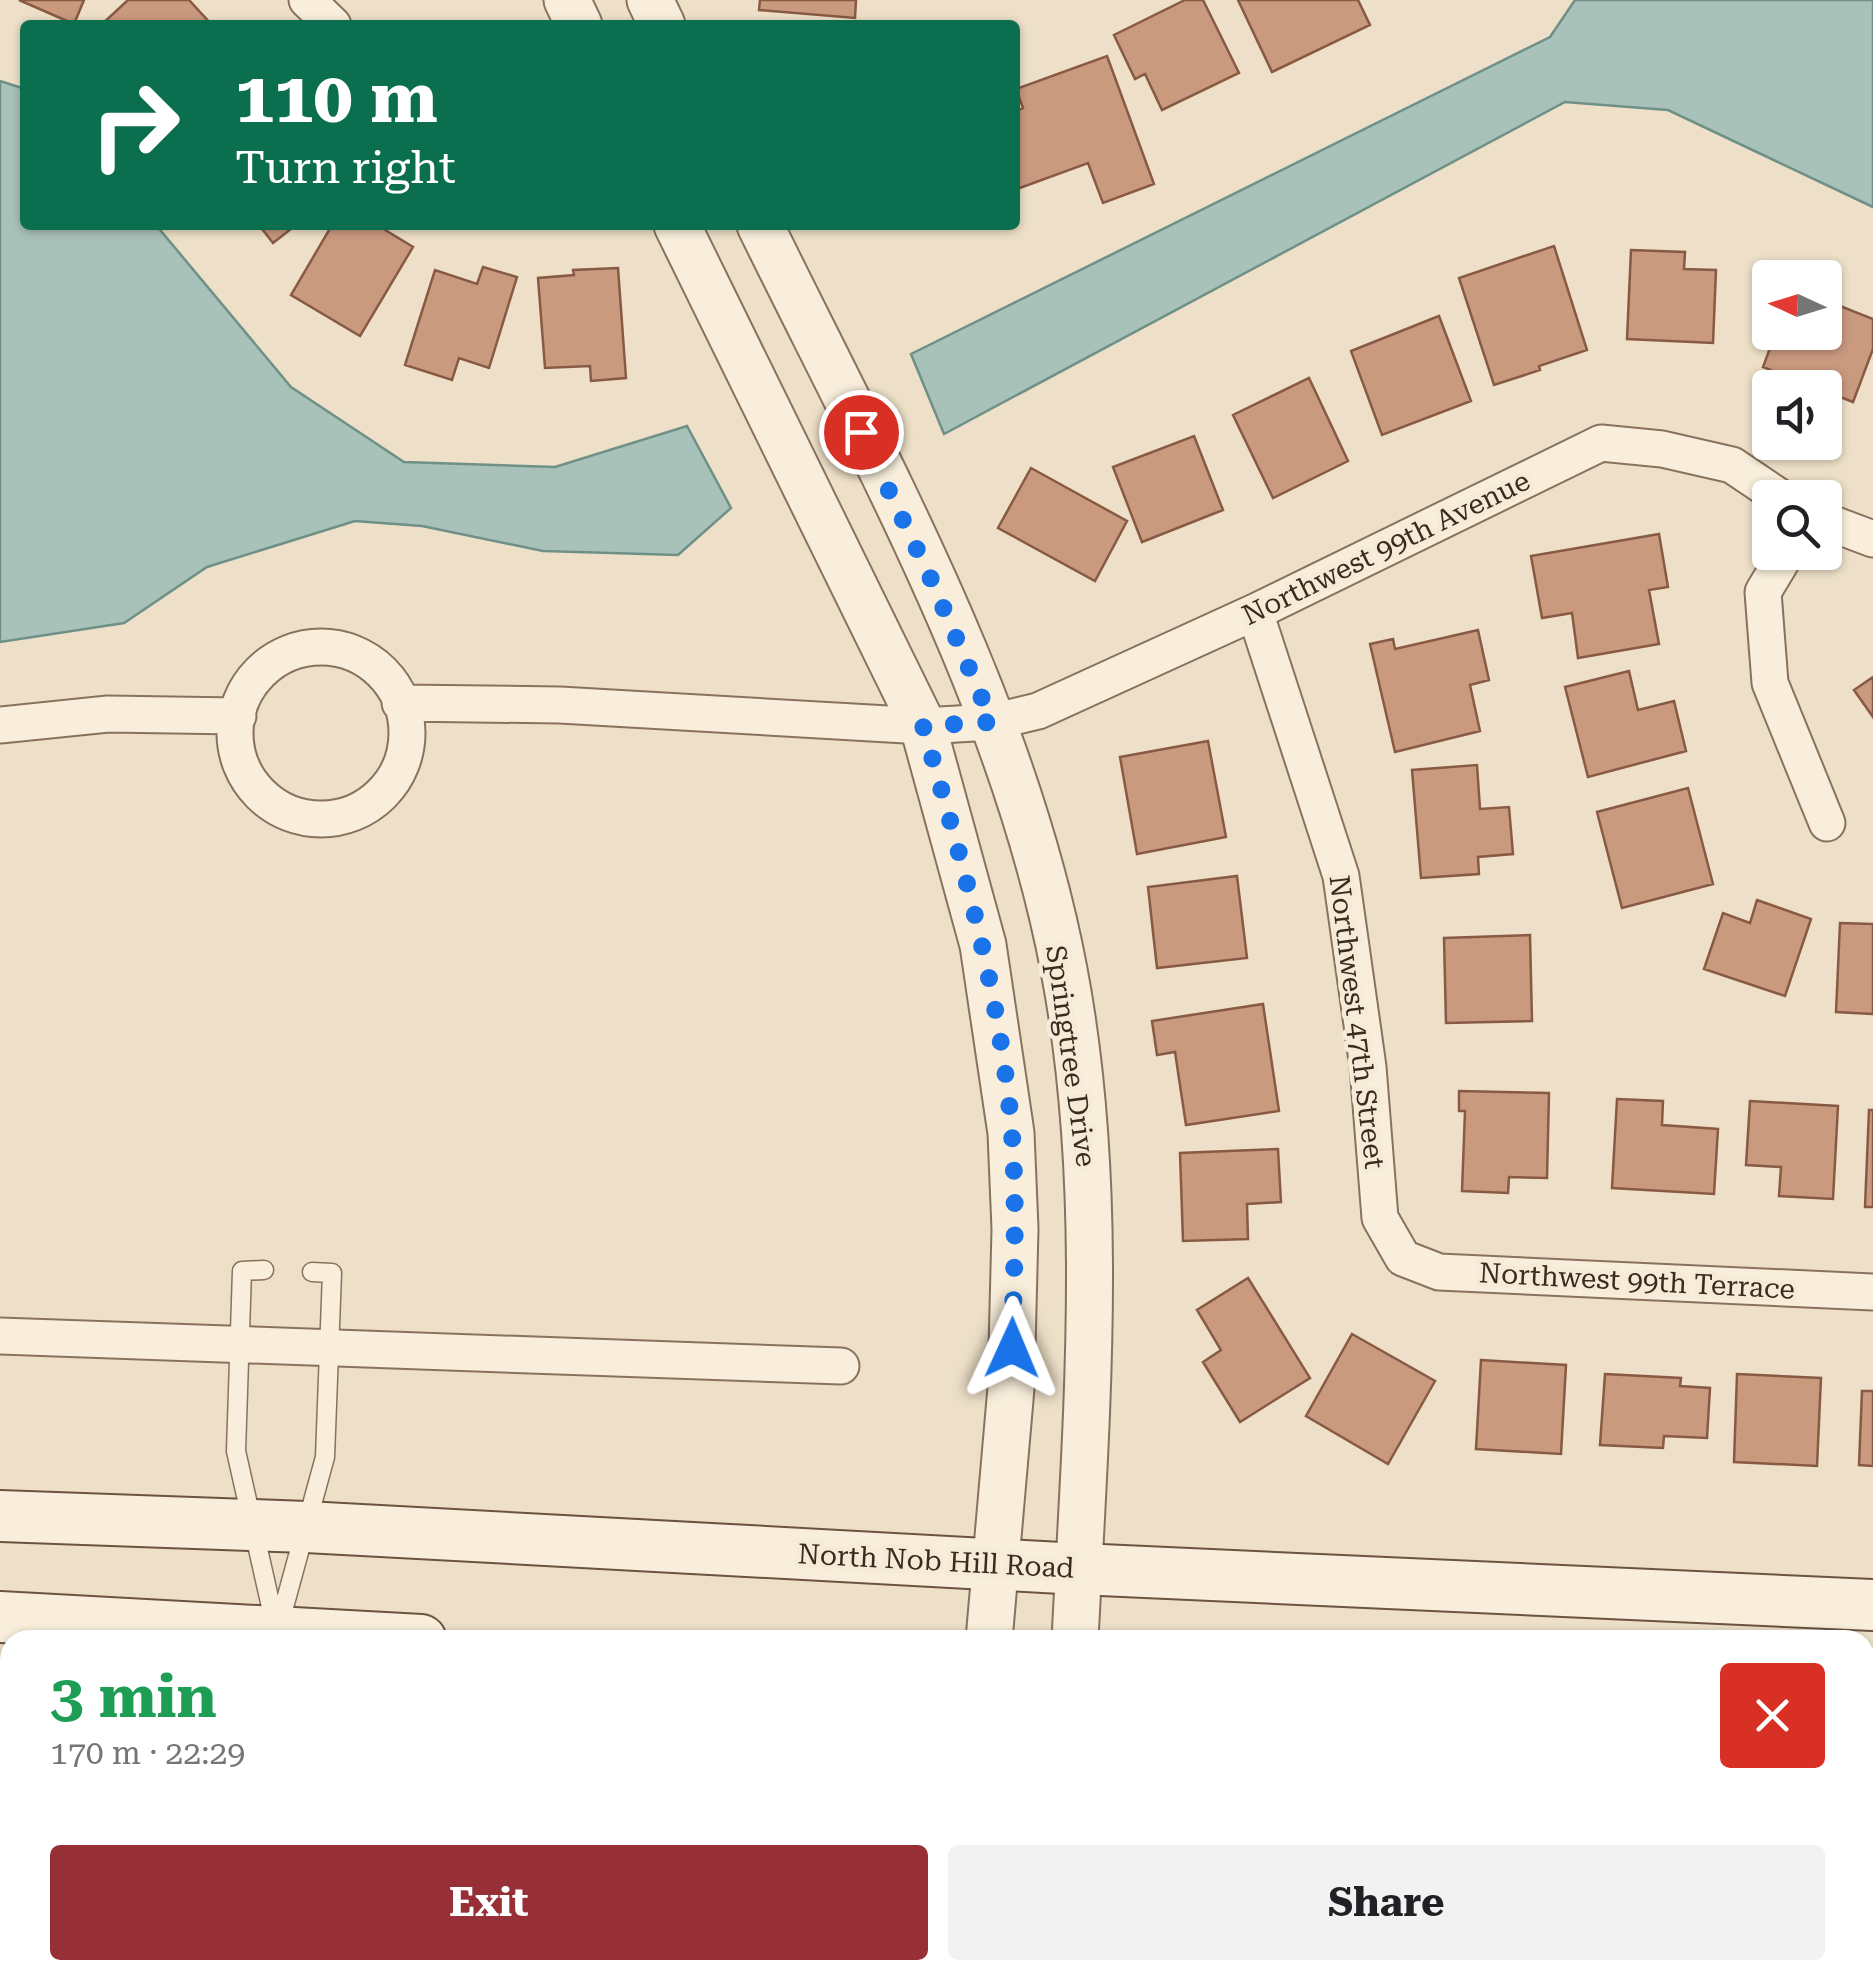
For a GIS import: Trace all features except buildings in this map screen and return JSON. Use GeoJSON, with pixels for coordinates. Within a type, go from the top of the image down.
{"type":"FeatureCollection","features":[{"type":"Feature","properties":{"kind":"main road","name":"North Nob Hill Road"},"geometry":{"type":"LineString","coordinates":[[0,1516],[306,1527],[1078,1569],[1873,1605]]}},
{"type":"Feature","properties":{"kind":"main road"},"geometry":{"type":"LineString","coordinates":[[0,1617],[212,1630]]}},
{"type":"Feature","properties":{"kind":"street"},"geometry":{"type":"LineString","coordinates":[[307,0],[329,20]]}},
{"type":"Feature","properties":{"kind":"street"},"geometry":{"type":"LineString","coordinates":[[679,230],[923,726],[982,944],[1012,1134],[1015,1229],[1011,1388],[991,1630]]}},
{"type":"Feature","properties":{"kind":"street","name":"Springtree Drive"},"geometry":{"type":"LineString","coordinates":[[762,230],[895,502],[992,722],[1029,829],[1064,968],[1088,1177],[1088,1319],[1075,1630]]}},
{"type":"Feature","properties":{"kind":"street","name":"Northwest 99th Avenue"},"geometry":{"type":"LineString","coordinates":[[400,702],[560,705],[923,726],[992,722],[1038,711],[1255,612],[1602,443],[1662,449],[1732,465],[1755,480]]}},
{"type":"Feature","properties":{"kind":"street"},"geometry":{"type":"LineString","coordinates":[[1842,528],[1873,539]]}},
{"type":"Feature","properties":{"kind":"street"},"geometry":{"type":"LineString","coordinates":[[1776,570],[1763,592],[1770,683],[1828,823]]}},
{"type":"Feature","properties":{"kind":"street","name":"Northwest 47th Street"},"geometry":{"type":"LineString","coordinates":[[1255,612],[1342,876],[1368,1067],[1380,1218],[1403,1258]]}},
{"type":"Feature","properties":{"kind":"street"},"geometry":{"type":"LineString","coordinates":[[325,646],[352,652],[376,666],[395,688],[400,702],[406,716],[407,744],[398,773],[380,796],[356,812],[327,819],[300,817],[274,805],[254,787],[240,762],[235,734],[239,706],[252,682],[272,662],[297,650],[325,646]]}},
{"type":"Feature","properties":{"kind":"street"},"geometry":{"type":"LineString","coordinates":[[0,725],[108,714],[238,716]]}},
{"type":"Feature","properties":{"kind":"street","name":"Northwest 99th Terrace"},"geometry":{"type":"LineString","coordinates":[[1403,1258],[1438,1272],[1873,1292]]}},
{"type":"Feature","properties":{"kind":"street"},"geometry":{"type":"LineString","coordinates":[[0,1336],[841,1366]]}},
{"type":"Feature","properties":{"kind":"lane"},"geometry":{"type":"LineString","coordinates":[[264,1270],[242,1271],[236,1451],[276,1630]]}},
{"type":"Feature","properties":{"kind":"lane"},"geometry":{"type":"LineString","coordinates":[[278,1630],[326,1457],[332,1274],[312,1272]]}},
{"type":"Feature","properties":{"kind":"water"},"geometry":{"type":"Polygon","coordinates":[[[1575,0],[1873,0],[1873,207],[1668,110],[1565,102],[944,434],[911,354],[1550,37],[1575,0]]]}},
{"type":"Feature","properties":{"kind":"water"},"geometry":{"type":"Polygon","coordinates":[[[0,81],[20,87],[20,230],[160,230],[291,387],[404,462],[555,467],[687,426],[731,508],[678,555],[543,551],[422,526],[355,521],[207,567],[124,623],[0,642],[0,81]]]}},
{"type":"Feature","properties":{"kind":"route"},"geometry":{"type":"LineString","coordinates":[[861,432],[931,579],[992,722],[923,726],[982,944],[1000,1044],[1012,1134],[1012,1348]]}}]}
